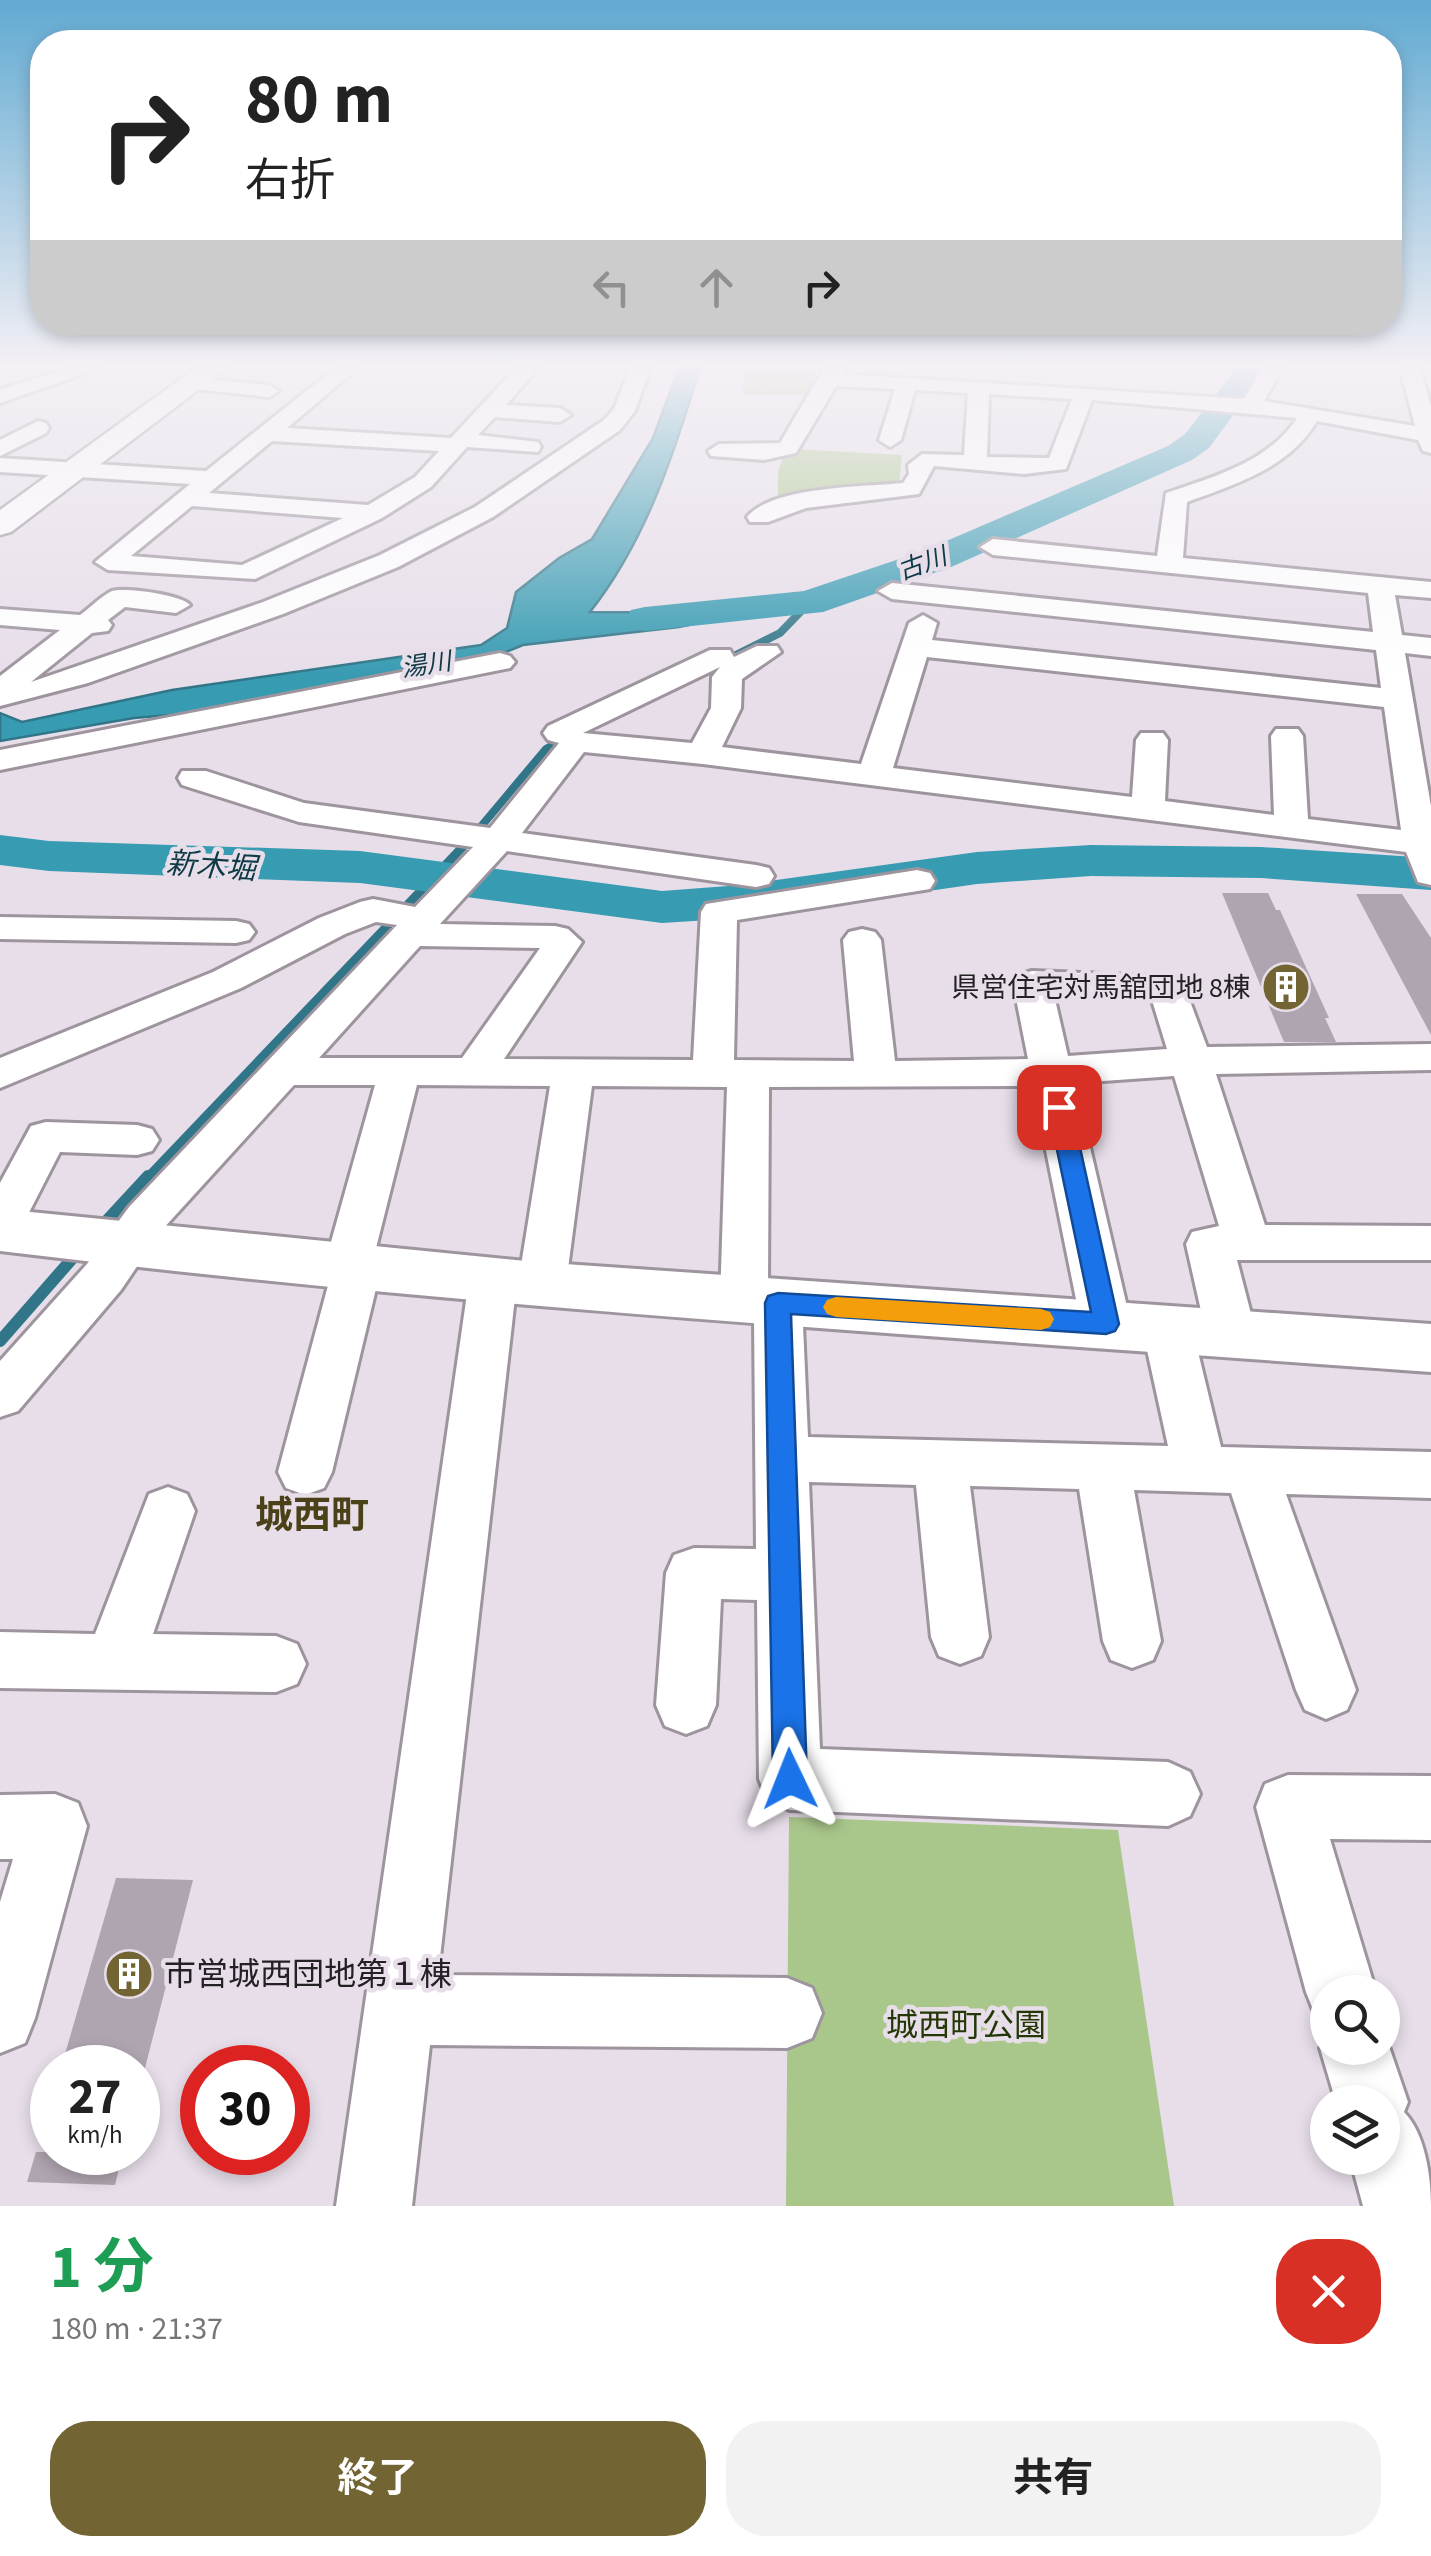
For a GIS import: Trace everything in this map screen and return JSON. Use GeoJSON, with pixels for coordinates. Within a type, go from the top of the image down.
{"type":"FeatureCollection","features":[{"type":"Feature","properties":{"kind":"main road"},"geometry":{"type":"LineString","coordinates":[[0,525],[71,471]]}},
{"type":"Feature","properties":{"kind":"street"},"geometry":{"type":"LineString","coordinates":[[71,471],[209,478]]}},
{"type":"Feature","properties":{"kind":"street"},"geometry":{"type":"LineString","coordinates":[[218,471],[108,562],[246,573],[374,513],[433,471]]}},
{"type":"Feature","properties":{"kind":"street"},"geometry":{"type":"LineString","coordinates":[[0,694],[35,692],[350,581],[467,521],[543,471]]}},
{"type":"Feature","properties":{"kind":"street"},"geometry":{"type":"LineString","coordinates":[[759,517],[765,509],[788,504],[910,489],[920,471]]}},
{"type":"Feature","properties":{"kind":"street"},"geometry":{"type":"LineString","coordinates":[[1134,670],[1141,617],[1175,498],[1245,471]]}},
{"type":"Feature","properties":{"kind":"street"},"geometry":{"type":"LineString","coordinates":[[186,498],[374,513]]}},
{"type":"Feature","properties":{"kind":"street"},"geometry":{"type":"LineString","coordinates":[[993,546],[1431,590]]}},
{"type":"Feature","properties":{"kind":"street"},"geometry":{"type":"LineString","coordinates":[[720,656],[559,733],[576,742],[1291,827],[1426,858],[1418,751],[1396,699],[1380,586]]}},
{"type":"Feature","properties":{"kind":"street"},"geometry":{"type":"LineString","coordinates":[[892,591],[1431,647]]}},
{"type":"Feature","properties":{"kind":"street"},"geometry":{"type":"LineString","coordinates":[[874,775],[932,597]]}},
{"type":"Feature","properties":{"kind":"street"},"geometry":{"type":"LineString","coordinates":[[0,694],[119,598],[176,605]]}},
{"type":"Feature","properties":{"kind":"street"},"geometry":{"type":"LineString","coordinates":[[0,617],[136,628]]}},
{"type":"Feature","properties":{"kind":"street"},"geometry":{"type":"LineString","coordinates":[[914,647],[1396,699]]}},
{"type":"Feature","properties":{"kind":"street"},"geometry":{"type":"LineString","coordinates":[[702,754],[726,708],[727,677],[738,666],[767,652]]}},
{"type":"Feature","properties":{"kind":"street"},"geometry":{"type":"LineString","coordinates":[[0,760],[500,662]]}},
{"type":"Feature","properties":{"kind":"street"},"geometry":{"type":"LineString","coordinates":[[1286,736],[1291,827]]}},
{"type":"Feature","properties":{"kind":"street"},"geometry":{"type":"LineString","coordinates":[[1148,809],[1152,740]]}},
{"type":"Feature","properties":{"kind":"street"},"geometry":{"type":"LineString","coordinates":[[98,1242],[282,1072],[406,920],[461,878],[499,839],[576,742]]}},
{"type":"Feature","properties":{"kind":"street"},"geometry":{"type":"LineString","coordinates":[[194,778],[299,812],[756,876]]}},
{"type":"Feature","properties":{"kind":"street"},"geometry":{"type":"LineString","coordinates":[[917,881],[719,912],[731,1076],[780,1459],[790,1779],[1168,1794]]}},
{"type":"Feature","properties":{"kind":"street"},"geometry":{"type":"LineString","coordinates":[[0,1074],[226,980],[332,926],[374,910],[406,920],[555,937],[564,942],[472,1074]]}},
{"type":"Feature","properties":{"kind":"street"},"geometry":{"type":"LineString","coordinates":[[0,928],[236,932]]}},
{"type":"Feature","properties":{"kind":"street"},"geometry":{"type":"LineString","coordinates":[[862,940],[876,1076]]}},
{"type":"Feature","properties":{"kind":"street"},"geometry":{"type":"LineString","coordinates":[[1106,1324],[1032,983],[1167,986],[1194,1061],[1247,1242]]}},
{"type":"Feature","properties":{"kind":"street"},"geometry":{"type":"LineString","coordinates":[[282,1072],[992,1076],[1194,1061],[1431,1057]]}},
{"type":"Feature","properties":{"kind":"street"},"geometry":{"type":"LineString","coordinates":[[305,1472],[399,1074]]}},
{"type":"Feature","properties":{"kind":"street"},"geometry":{"type":"LineString","coordinates":[[374,2206],[399,2010],[518,1282],[572,1076]]}},
{"type":"Feature","properties":{"kind":"street"},"geometry":{"type":"LineString","coordinates":[[137,1140],[46,1137],[0,1228],[98,1242],[518,1282],[1431,1348]]}},
{"type":"Feature","properties":{"kind":"street"},"geometry":{"type":"LineString","coordinates":[[0,1396],[104,1277],[98,1242]]}},
{"type":"Feature","properties":{"kind":"street"},"geometry":{"type":"LineString","coordinates":[[1231,1333],[1210,1244],[1431,1243]]}},
{"type":"Feature","properties":{"kind":"street"},"geometry":{"type":"LineString","coordinates":[[1166,1327],[1225,1471],[1326,1690]]}},
{"type":"Feature","properties":{"kind":"street"},"geometry":{"type":"LineString","coordinates":[[780,1459],[1431,1475]]}},
{"type":"Feature","properties":{"kind":"street"},"geometry":{"type":"LineString","coordinates":[[942,1464],[960,1637]]}},
{"type":"Feature","properties":{"kind":"street"},"geometry":{"type":"LineString","coordinates":[[1103,1468],[1132,1641]]}},
{"type":"Feature","properties":{"kind":"street"},"geometry":{"type":"LineString","coordinates":[[114,1662],[168,1511]]}},
{"type":"Feature","properties":{"kind":"street"},"geometry":{"type":"LineString","coordinates":[[686,1705],[694,1573],[783,1575]]}},
{"type":"Feature","properties":{"kind":"street"},"geometry":{"type":"LineString","coordinates":[[0,1660],[276,1664]]}},
{"type":"Feature","properties":{"kind":"street"},"geometry":{"type":"LineString","coordinates":[[1336,1975],[1288,1807],[1431,1808]]}},
{"type":"Feature","properties":{"kind":"street"},"geometry":{"type":"LineString","coordinates":[[0,1827],[55,1826],[0,2018]]}},
{"type":"Feature","properties":{"kind":"street"},"geometry":{"type":"LineString","coordinates":[[399,2010],[787,2013]]}},
{"type":"Feature","properties":{"kind":"street"},"geometry":{"type":"LineString","coordinates":[[1392,2175],[1401,2206]]}},
{"type":"Feature","properties":{"kind":"green space"},"geometry":{"type":"Polygon","coordinates":[[[901,471],[899,487],[778,501],[778,472],[901,471]]]}},
{"type":"Feature","properties":{"kind":"green space","name":"城西町公園"},"geometry":{"type":"Polygon","coordinates":[[[789,1817],[1118,1830],[1174,2206],[786,2206],[789,1817]]]}},
{"type":"Feature","properties":{"kind":"water","name":"湯川"},"geometry":{"type":"Polygon","coordinates":[[[633,471],[666,471],[627,556],[590,612],[747,613],[679,627],[523,645],[491,658],[244,709],[134,718],[0,741],[0,713],[22,722],[172,690],[481,645],[507,628],[516,592],[559,558],[592,539],[633,471]]]}},
{"type":"Feature","properties":{"kind":"building","name":"県営住宅対馬舘団地 8棟"},"geometry":{"type":"Polygon","coordinates":[[[1222,893],[1268,893],[1276,910],[1280,910],[1336,1042],[1284,1042],[1222,893]]]}},
{"type":"Feature","properties":{"kind":"building"},"geometry":{"type":"Polygon","coordinates":[[[1356,894],[1402,894],[1431,938],[1431,1035],[1356,894]]]}},
{"type":"Feature","properties":{"kind":"building","name":"市営城西団地第１棟"},"geometry":{"type":"Polygon","coordinates":[[[116,1878],[193,1880],[151,2045],[68,2045],[116,1878]]]}},
{"type":"Feature","properties":{"kind":"building"},"geometry":{"type":"Polygon","coordinates":[[[30,2172],[117,2175],[115,2185],[27,2182],[30,2172]]]}},
{"type":"Feature","properties":{"kind":"waterway","name":"古川"},"geometry":{"type":"LineString","coordinates":[[645,619],[809,603],[937,559],[1139,471]]}},
{"type":"Feature","properties":{"kind":"waterway"},"geometry":{"type":"LineString","coordinates":[[724,661],[780,633],[809,603]]}},
{"type":"Feature","properties":{"kind":"waterway"},"geometry":{"type":"LineString","coordinates":[[473,836],[546,749],[570,736]]}},
{"type":"Feature","properties":{"kind":"waterway"},"geometry":{"type":"LineString","coordinates":[[146,1179],[476,833]]}},
{"type":"Feature","properties":{"kind":"waterway","name":"新木堀"},"geometry":{"type":"LineString","coordinates":[[0,850],[49,856],[360,867],[662,907],[741,901],[1034,863],[1261,862],[1431,874]]}},
{"type":"Feature","properties":{"kind":"waterway"},"geometry":{"type":"LineString","coordinates":[[99,1229],[148,1176]]}},
{"type":"Feature","properties":{"kind":"waterway"},"geometry":{"type":"LineString","coordinates":[[0,1341],[78,1252]]}},
{"type":"Feature","properties":{"kind":"slow traffic"},"geometry":{"type":"LineString","coordinates":[[836,1307],[1041,1319]]}},
{"type":"Feature","properties":{"kind":"place","name":"県営住宅対馬舘団地 8棟"},"geometry":{"type":"Point","coordinates":[1286,987]}},
{"type":"Feature","properties":{"kind":"place","name":"市営城西団地第１棟"},"geometry":{"type":"Point","coordinates":[129,1974]}},
{"type":"Feature","properties":{"kind":"district","name":"城西町"},"geometry":{"type":"Point","coordinates":[312,1515]}},
{"type":"Feature","properties":{"kind":"route"},"geometry":{"type":"LineString","coordinates":[[790,1779],[778,1303],[1106,1324],[1059,1107]]}}]}
